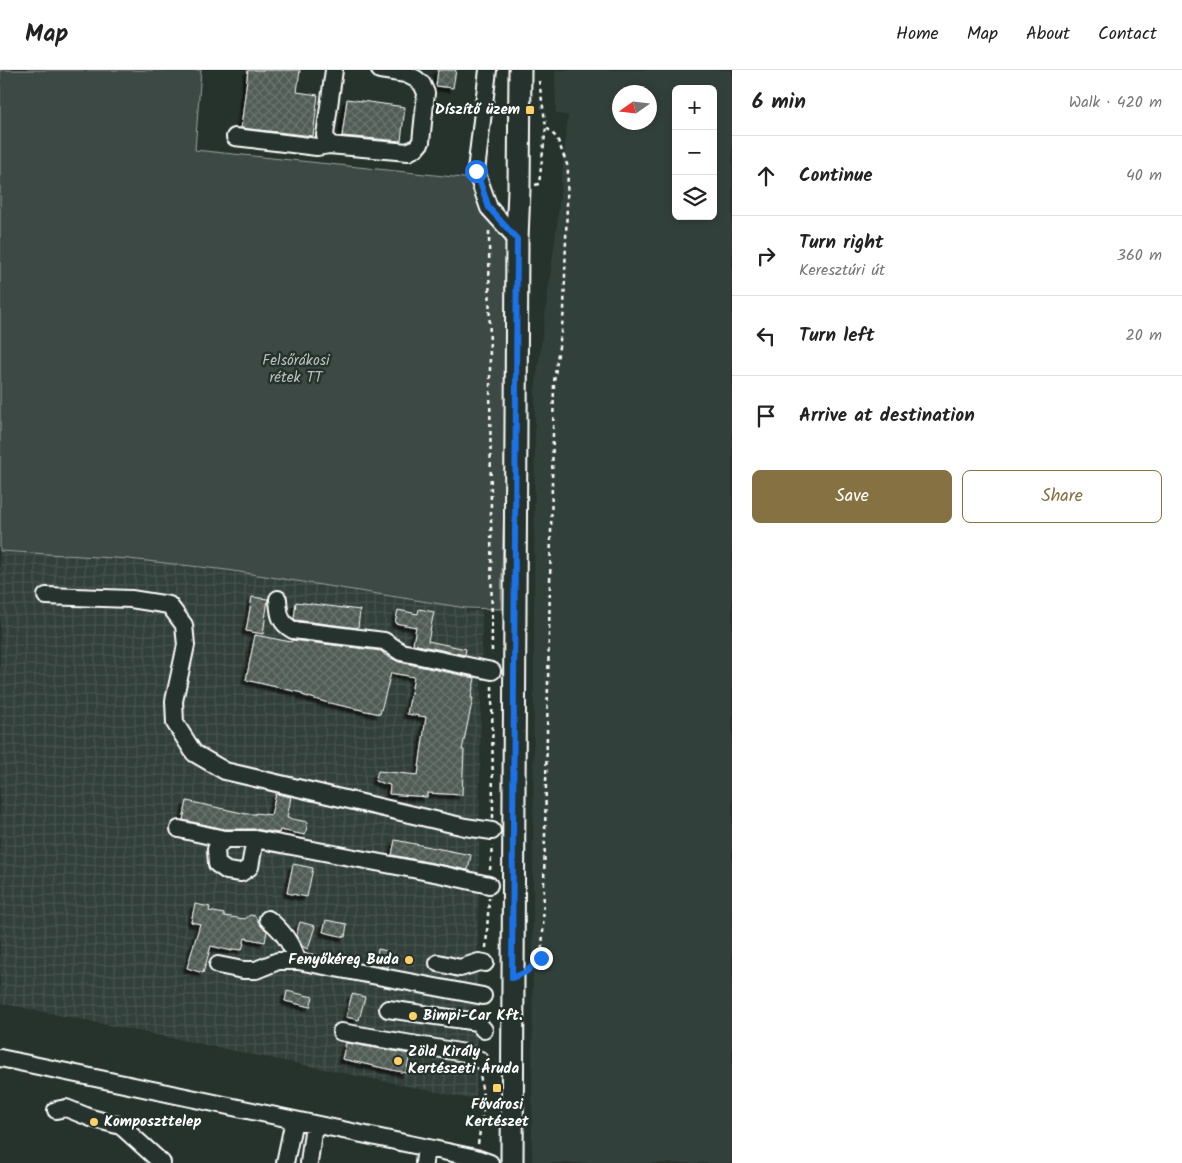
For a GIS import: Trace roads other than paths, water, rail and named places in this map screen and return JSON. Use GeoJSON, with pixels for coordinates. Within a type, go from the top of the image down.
{"type":"FeatureCollection","features":[{"type":"Feature","properties":{"kind":"main road"},"geometry":{"type":"LineString","coordinates":[[512,1163],[517,239],[519,189],[529,75]]}},
{"type":"Feature","properties":{"kind":"lane"},"geometry":{"type":"LineString","coordinates":[[329,145],[325,135],[334,70]]}},
{"type":"Feature","properties":{"kind":"lane"},"geometry":{"type":"LineString","coordinates":[[235,137],[317,147],[329,145],[408,152],[416,148],[421,142],[426,93],[422,84],[416,78],[406,74],[380,70]]}},
{"type":"Feature","properties":{"kind":"lane"},"geometry":{"type":"LineString","coordinates":[[488,70],[476,171],[489,208],[517,239]]}},
{"type":"Feature","properties":{"kind":"lane"},"geometry":{"type":"LineString","coordinates":[[46,596],[131,599],[169,605],[184,625],[186,645],[174,700],[175,723],[194,753],[225,771],[492,832]]}},
{"type":"Feature","properties":{"kind":"lane"},"geometry":{"type":"LineString","coordinates":[[278,599],[279,611],[284,625],[293,630],[384,641],[401,652],[492,671]]}},
{"type":"Feature","properties":{"kind":"lane"},"geometry":{"type":"LineString","coordinates":[[179,828],[224,839],[255,839],[444,875],[489,886]]}},
{"type":"Feature","properties":{"kind":"lane"},"geometry":{"type":"LineString","coordinates":[[224,839],[216,848],[218,864],[227,871],[241,873],[250,866],[255,839]]}},
{"type":"Feature","properties":{"kind":"lane"},"geometry":{"type":"LineString","coordinates":[[268,919],[281,929],[298,961]]}},
{"type":"Feature","properties":{"kind":"lane"},"geometry":{"type":"LineString","coordinates":[[218,965],[244,970],[256,970],[278,961],[298,961],[483,996]]}},
{"type":"Feature","properties":{"kind":"lane"},"geometry":{"type":"LineString","coordinates":[[438,963],[460,968],[479,962],[485,963]]}},
{"type":"Feature","properties":{"kind":"lane"},"geometry":{"type":"LineString","coordinates":[[388,1009],[477,1022],[484,1030]]}},
{"type":"Feature","properties":{"kind":"lane"},"geometry":{"type":"LineString","coordinates":[[341,1032],[466,1053],[480,1060]]}},
{"type":"Feature","properties":{"kind":"lane"},"geometry":{"type":"LineString","coordinates":[[0,1058],[314,1124],[425,1155],[476,1158],[490,1163]]}},
{"type":"Feature","properties":{"kind":"lane"},"geometry":{"type":"LineString","coordinates":[[56,1110],[66,1108],[121,1126],[162,1163]]}},
{"type":"Feature","properties":{"kind":"lane"},"geometry":{"type":"LineString","coordinates":[[285,1163],[294,1120]]}},
{"type":"Feature","properties":{"kind":"lane"},"geometry":{"type":"LineString","coordinates":[[309,1163],[314,1124]]}},
{"type":"Feature","properties":{"kind":"place","name":"Díszítő üzem"},"geometry":{"type":"Point","coordinates":[530,110]}},
{"type":"Feature","properties":{"kind":"place","name":"Fenyőkéreg Buda"},"geometry":{"type":"Point","coordinates":[409,960]}},
{"type":"Feature","properties":{"kind":"place","name":"Bimpi-Car Kft."},"geometry":{"type":"Point","coordinates":[413,1016]}},
{"type":"Feature","properties":{"kind":"place","name":"Zöld Király Kertészeti Áruda"},"geometry":{"type":"Point","coordinates":[398,1061]}},
{"type":"Feature","properties":{"kind":"place","name":"Fővárosi Kertészet"},"geometry":{"type":"Point","coordinates":[497,1088]}},
{"type":"Feature","properties":{"kind":"place","name":"Komposzttelep"},"geometry":{"type":"Point","coordinates":[94,1122]}},
{"type":"Feature","properties":{"kind":"park label","name":"Felsőrákosi rétek TT"},"geometry":{"type":"Point","coordinates":[296,370]}}]}
